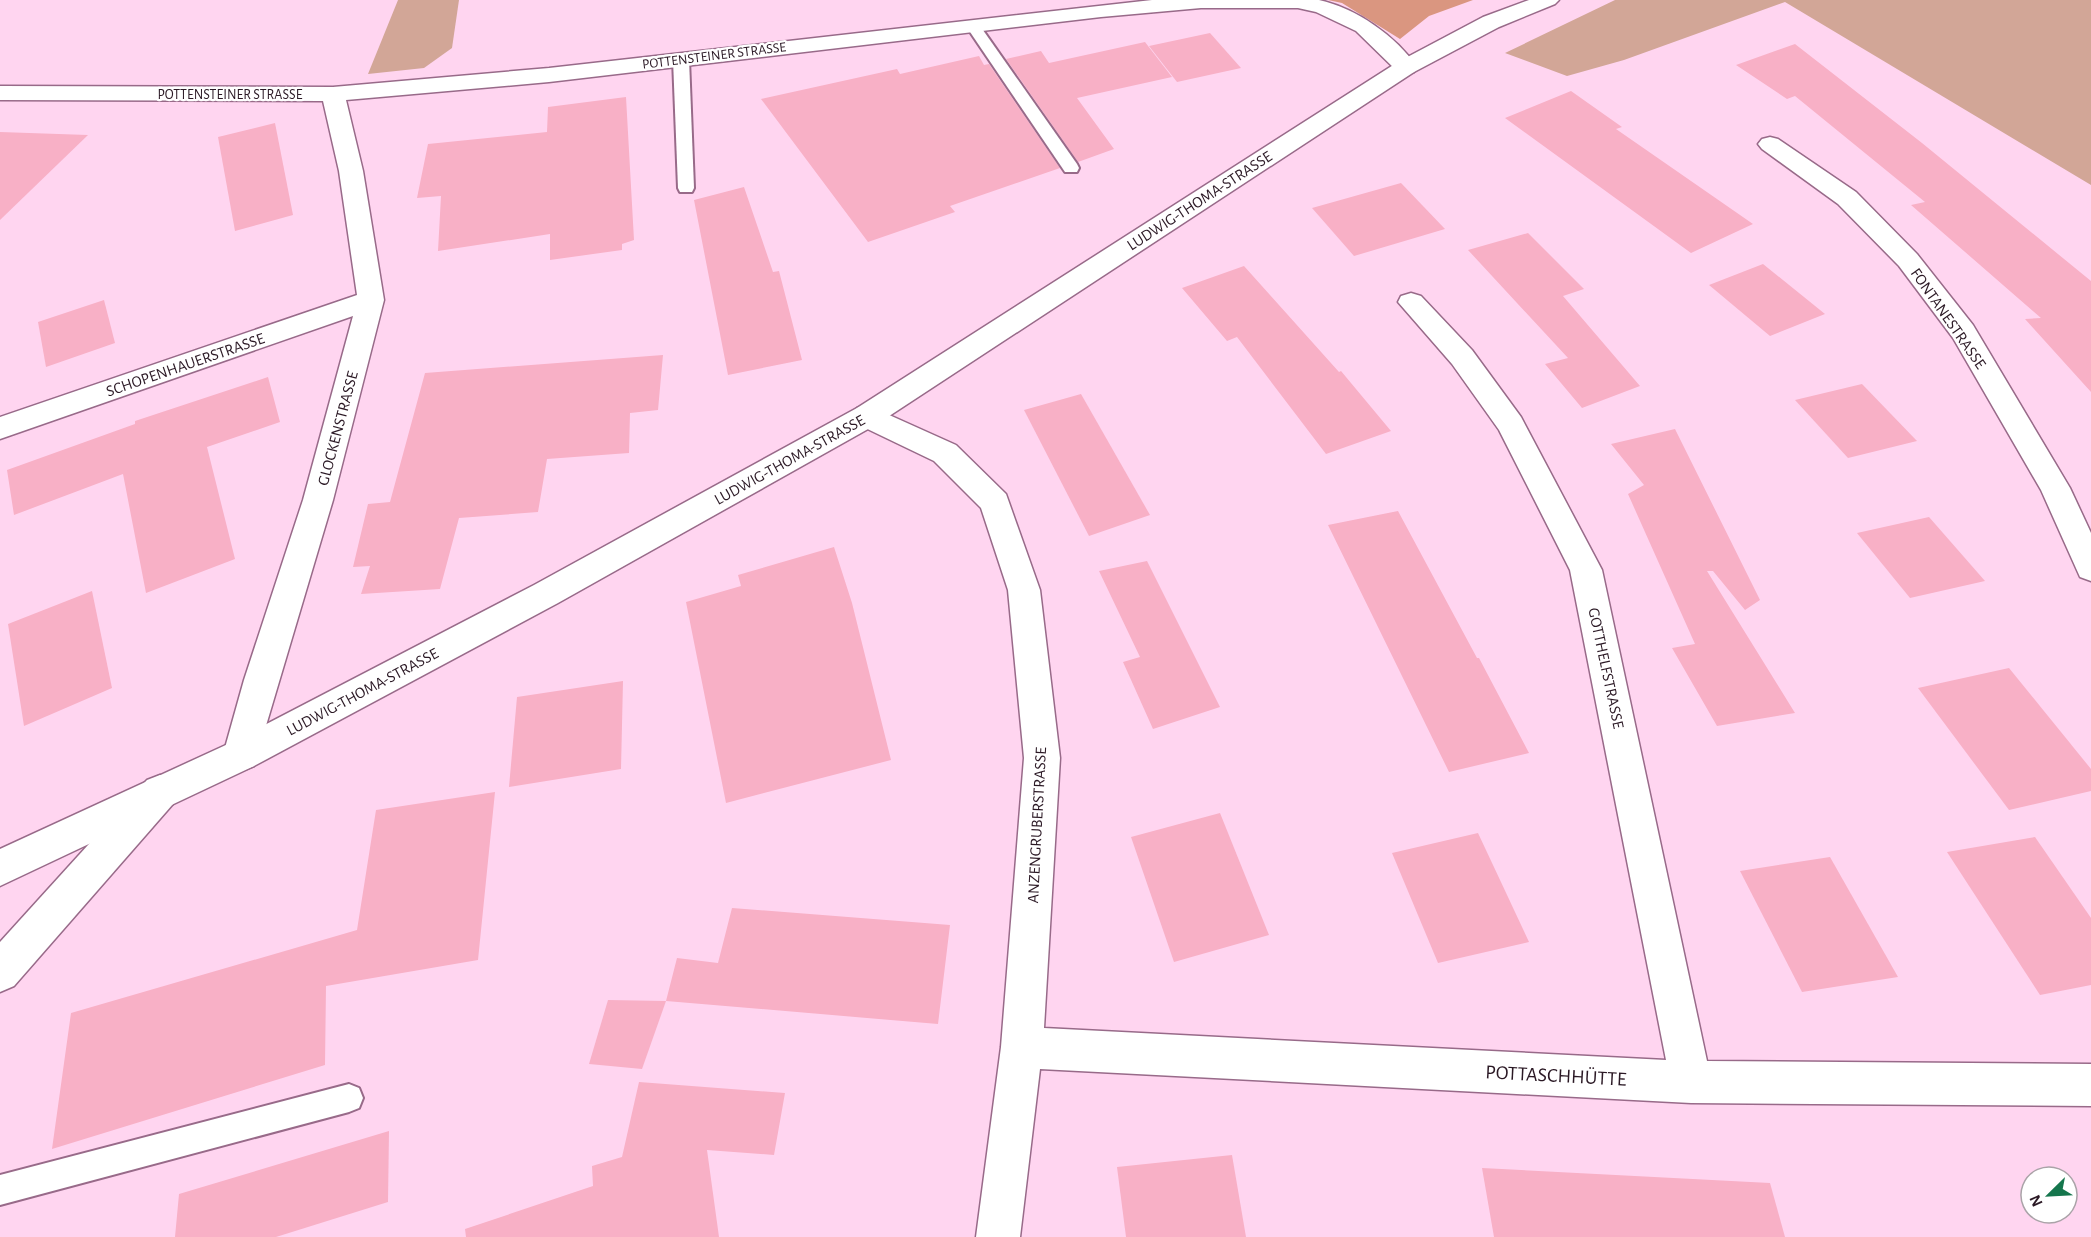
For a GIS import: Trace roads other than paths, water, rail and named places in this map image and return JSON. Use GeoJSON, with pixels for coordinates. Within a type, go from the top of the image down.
{"type":"FeatureCollection","features":[{"type":"Feature","properties":{"kind":"street","name":"LUDWIG-THOMA-STRASSE"},"geometry":{"type":"LineString","coordinates":[[0,868],[241,755],[546,594],[867,416],[1406,67],[1491,22],[1548,0]]}},
{"type":"Feature","properties":{"kind":"street","name":"POTTENSTEINER STRASSE"},"geometry":{"type":"LineString","coordinates":[[0,93],[333,94],[549,75],[1101,11],[1201,2],[1298,2],[1332,10],[1364,26],[1406,67]]}},
{"type":"Feature","properties":{"kind":"street","name":"GLOCKENSTRASSE"},"geometry":{"type":"LineString","coordinates":[[241,755],[261,680],[318,500],[370,300],[351,171],[333,94]]}},
{"type":"Feature","properties":{"kind":"street","name":"FONTANESTRASSE"},"geometry":{"type":"LineString","coordinates":[[1770,144],[1847,198],[1908,261],[1963,332],[2055,488],[2091,568]]}},
{"type":"Feature","properties":{"kind":"street","name":"SCHOPENHAUERSTRASSE"},"geometry":{"type":"LineString","coordinates":[[0,428],[370,300]]}},
{"type":"Feature","properties":{"kind":"street","name":"GOTTHELFSTRASSE"},"geometry":{"type":"LineString","coordinates":[[1411,302],[1462,357],[1511,425],[1587,570],[1691,1082]]}},
{"type":"Feature","properties":{"kind":"street","name":"ANZENGRUBERSTRASSE"},"geometry":{"type":"LineString","coordinates":[[867,416],[945,453],[995,502],[1024,590],[1042,758],[1022,1047],[998,1237]]}},
{"type":"Feature","properties":{"kind":"street"},"geometry":{"type":"LineString","coordinates":[[0,972],[160,792]]}},
{"type":"Feature","properties":{"kind":"street","name":"POTTASCHHÜTTE"},"geometry":{"type":"LineString","coordinates":[[1022,1047],[1691,1082],[2069,1087],[2091,1085]]}},
{"type":"Feature","properties":{"kind":"lane"},"geometry":{"type":"LineString","coordinates":[[973,26],[1071,168]]}},
{"type":"Feature","properties":{"kind":"lane"},"geometry":{"type":"LineString","coordinates":[[681,59],[686,188]]}},
{"type":"Feature","properties":{"kind":"lane"},"geometry":{"type":"LineString","coordinates":[[0,1190],[349,1098]]}}]}
